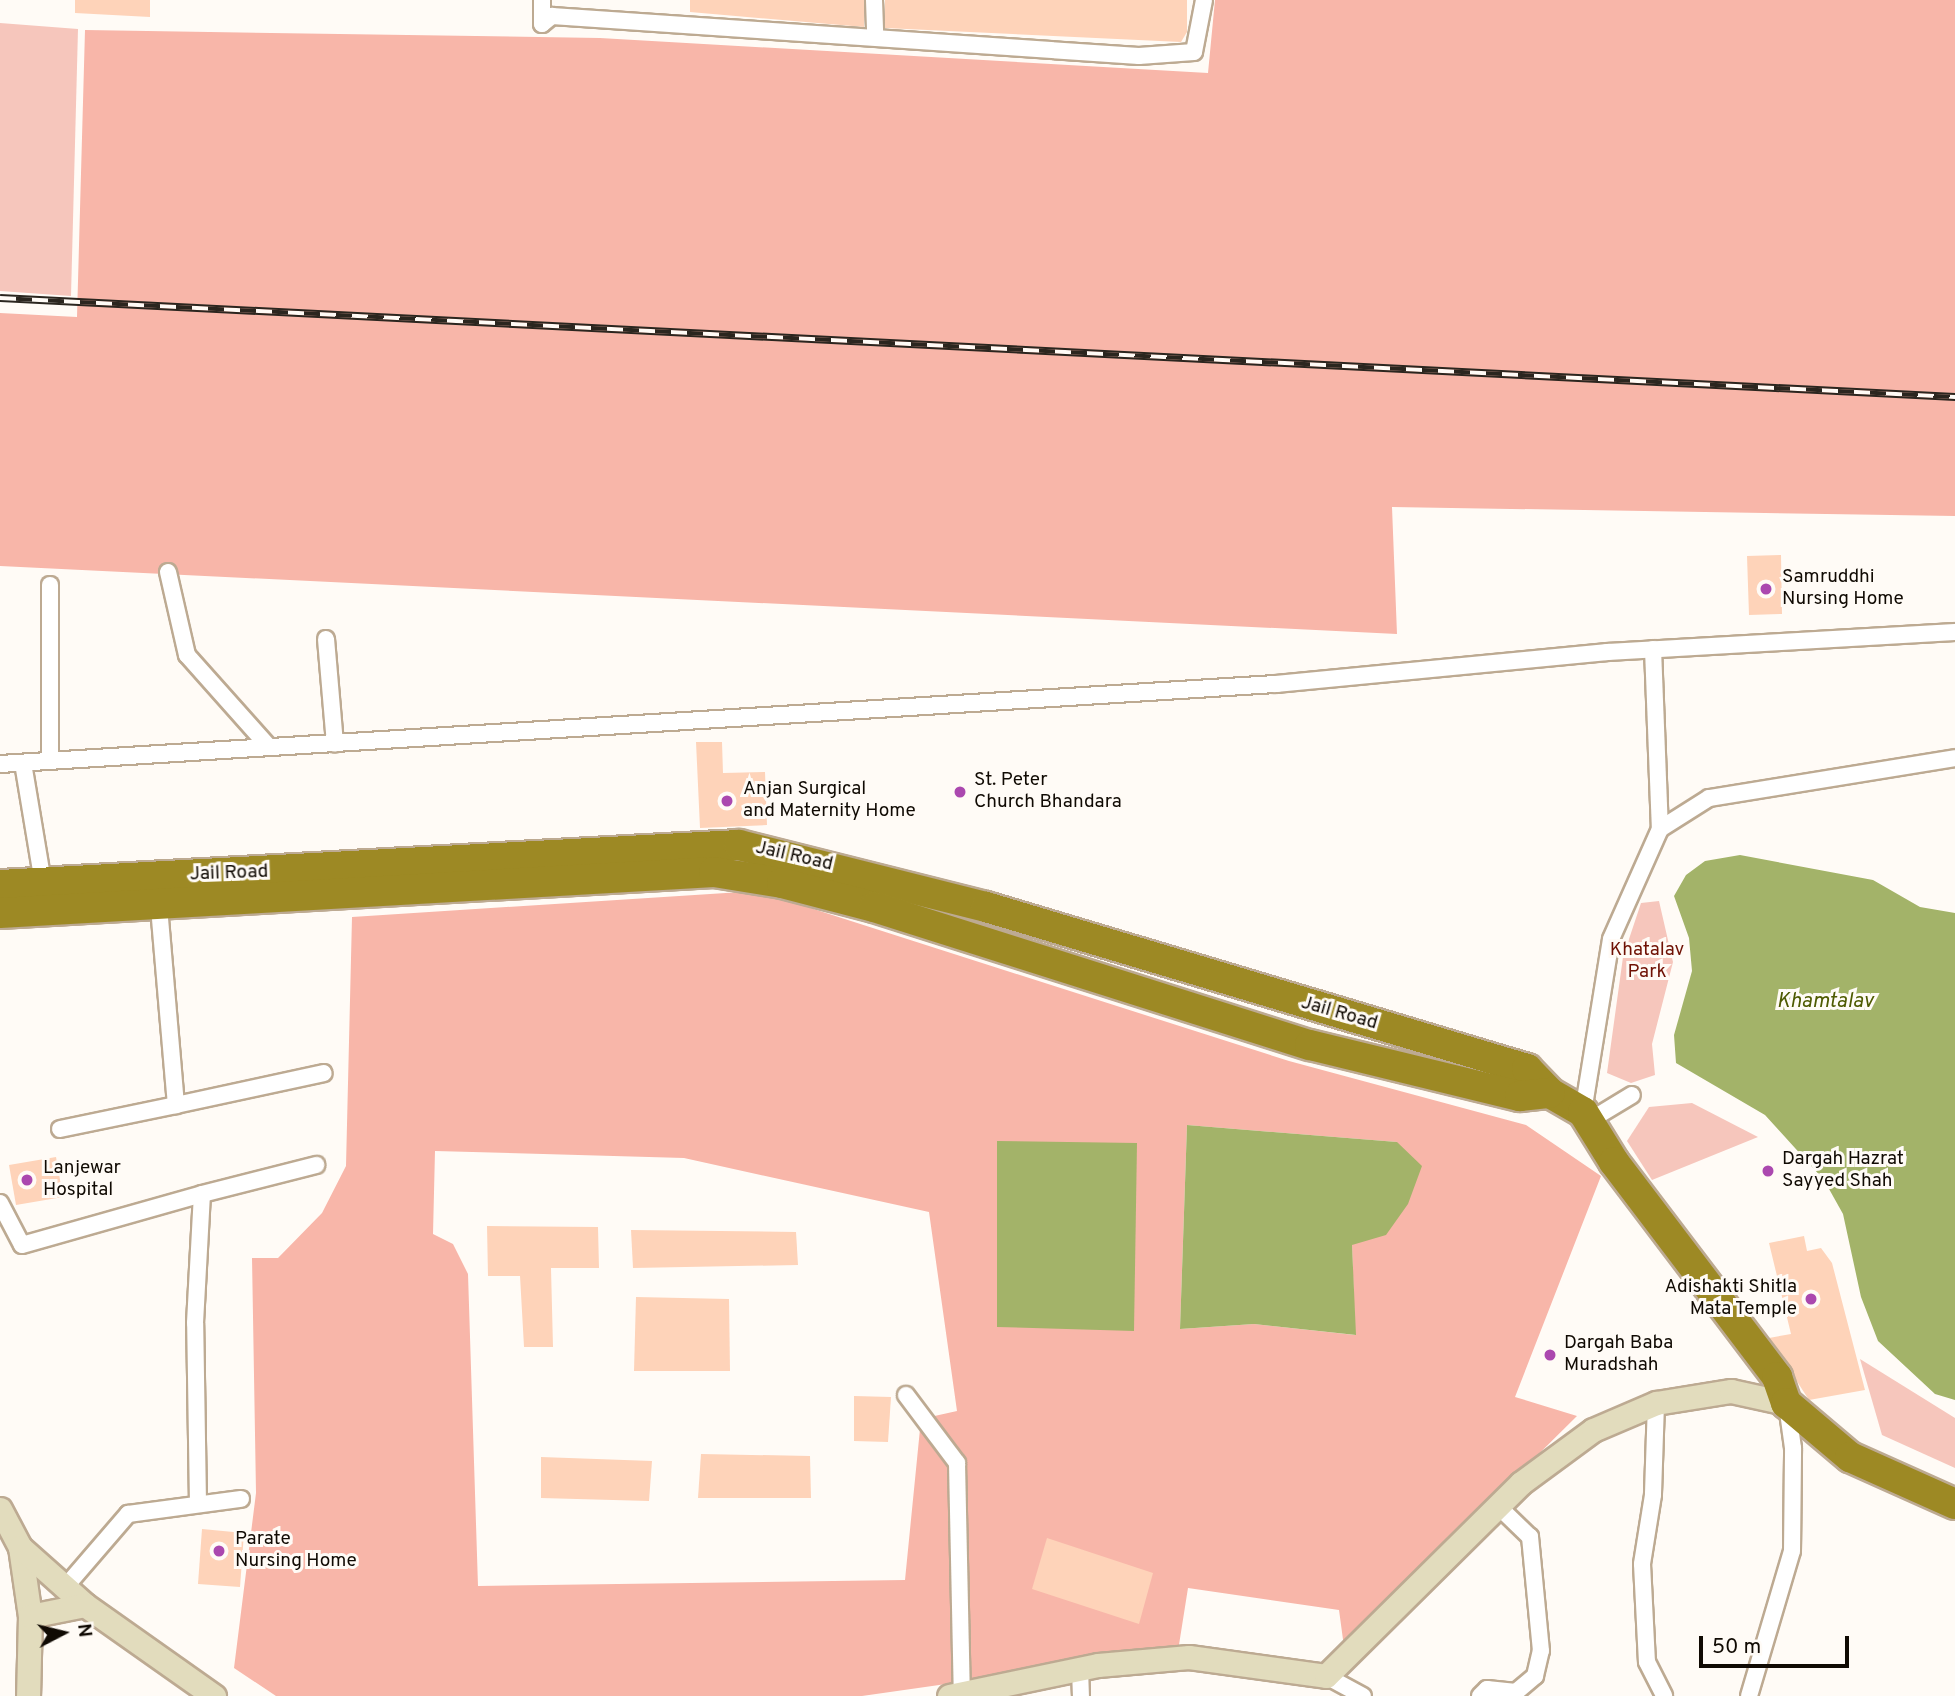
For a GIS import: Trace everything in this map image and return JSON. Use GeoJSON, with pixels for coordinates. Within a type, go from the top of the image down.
{"type":"FeatureCollection","features":[{"type":"Feature","properties":{"kind":"highway","name":"Jail Road"},"geometry":{"type":"LineString","coordinates":[[0,885],[740,845],[986,907],[1527,1069],[1550,1093],[1586,1117],[1777,1377],[1786,1403]]}},
{"type":"Feature","properties":{"kind":"highway","name":"Jail Road"},"geometry":{"type":"LineString","coordinates":[[0,913],[159,907],[715,872],[782,883],[874,907],[1310,1045],[1520,1096],[1550,1093]]}},
{"type":"Feature","properties":{"kind":"highway"},"geometry":{"type":"LineString","coordinates":[[1786,1403],[1850,1457],[1955,1504]]}},
{"type":"Feature","properties":{"kind":"main road"},"geometry":{"type":"LineString","coordinates":[[955,1695],[1080,1669],[1189,1657],[1326,1676],[1499,1506],[1593,1430],[1656,1403],[1731,1391],[1786,1403]]}},
{"type":"Feature","properties":{"kind":"main road"},"geometry":{"type":"LineString","coordinates":[[0,1509],[20,1547],[30,1616],[28,1696]]}},
{"type":"Feature","properties":{"kind":"main road"},"geometry":{"type":"LineString","coordinates":[[20,1547],[67,1585],[85,1605],[214,1696]]}},
{"type":"Feature","properties":{"kind":"main road"},"geometry":{"type":"LineString","coordinates":[[30,1616],[85,1605]]}},
{"type":"Feature","properties":{"kind":"street"},"geometry":{"type":"LineString","coordinates":[[542,0],[542,23],[552,16],[1139,56],[1194,51],[1204,0]]}},
{"type":"Feature","properties":{"kind":"street"},"geometry":{"type":"LineString","coordinates":[[874,0],[875,37]]}},
{"type":"Feature","properties":{"kind":"street"},"geometry":{"type":"LineString","coordinates":[[168,572],[187,655],[269,747]]}},
{"type":"Feature","properties":{"kind":"street"},"geometry":{"type":"LineString","coordinates":[[50,585],[50,760]]}},
{"type":"Feature","properties":{"kind":"street"},"geometry":{"type":"LineString","coordinates":[[0,764],[1276,684],[1653,649],[1955,632]]}},
{"type":"Feature","properties":{"kind":"street"},"geometry":{"type":"LineString","coordinates":[[326,639],[335,744]]}},
{"type":"Feature","properties":{"kind":"street"},"geometry":{"type":"LineString","coordinates":[[1586,1117],[1611,939],[1660,829],[1653,649]]}},
{"type":"Feature","properties":{"kind":"street"},"geometry":{"type":"LineString","coordinates":[[1660,829],[1709,798],[1955,758]]}},
{"type":"Feature","properties":{"kind":"street"},"geometry":{"type":"LineString","coordinates":[[23,762],[43,883]]}},
{"type":"Feature","properties":{"kind":"street"},"geometry":{"type":"LineString","coordinates":[[159,907],[176,1105]]}},
{"type":"Feature","properties":{"kind":"street"},"geometry":{"type":"LineString","coordinates":[[60,1129],[324,1073]]}},
{"type":"Feature","properties":{"kind":"street"},"geometry":{"type":"LineString","coordinates":[[1586,1117],[1632,1095]]}},
{"type":"Feature","properties":{"kind":"street"},"geometry":{"type":"LineString","coordinates":[[0,1203],[22,1245],[316,1165]]}},
{"type":"Feature","properties":{"kind":"street"},"geometry":{"type":"LineString","coordinates":[[198,1504],[195,1323],[202,1194]]}},
{"type":"Feature","properties":{"kind":"street"},"geometry":{"type":"LineString","coordinates":[[906,1395],[957,1463],[955,1695]]}},
{"type":"Feature","properties":{"kind":"street"},"geometry":{"type":"LineString","coordinates":[[1656,1403],[1653,1495],[1642,1564],[1647,1662],[1664,1696]]}},
{"type":"Feature","properties":{"kind":"street"},"geometry":{"type":"LineString","coordinates":[[1749,1696],[1792,1550],[1793,1448],[1786,1403]]}},
{"type":"Feature","properties":{"kind":"street"},"geometry":{"type":"LineString","coordinates":[[67,1585],[128,1514],[241,1499]]}},
{"type":"Feature","properties":{"kind":"street"},"geometry":{"type":"LineString","coordinates":[[1480,1696],[1487,1689],[1516,1692],[1535,1675],[1541,1651],[1530,1537],[1499,1506]]}},
{"type":"Feature","properties":{"kind":"street"},"geometry":{"type":"LineString","coordinates":[[1080,1669],[1081,1696]]}},
{"type":"Feature","properties":{"kind":"street"},"geometry":{"type":"LineString","coordinates":[[1326,1676],[1363,1696]]}},
{"type":"Feature","properties":{"kind":"green space"},"geometry":{"type":"Polygon","coordinates":[[[0,23],[78,29],[71,296],[0,291],[0,23]]]}},
{"type":"Feature","properties":{"kind":"green space","name":"Khatalav Park"},"geometry":{"type":"Polygon","coordinates":[[[1659,901],[1673,962],[1652,1044],[1655,1075],[1631,1083],[1607,1073],[1623,957],[1641,903],[1659,901]]]}},
{"type":"Feature","properties":{"kind":"green space"},"geometry":{"type":"Polygon","coordinates":[[[1692,1103],[1758,1137],[1652,1180],[1627,1141],[1649,1107],[1692,1103]]]}},
{"type":"Feature","properties":{"kind":"green space"},"geometry":{"type":"Polygon","coordinates":[[[1860,1359],[1955,1418],[1955,1468],[1882,1435],[1860,1359]]]}},
{"type":"Feature","properties":{"kind":"shaded area"},"geometry":{"type":"Polygon","coordinates":[[[1215,0],[1955,0],[1955,516],[1392,507],[1397,634],[0,566],[0,313],[77,317],[85,30],[600,38],[1208,73],[1215,0]]]}},
{"type":"Feature","properties":{"kind":"shaded area"},"geometry":{"type":"Polygon","coordinates":[[[757,891],[1289,1061],[1526,1125],[1601,1176],[1515,1397],[1577,1416],[1344,1647],[1339,1610],[1188,1588],[1178,1651],[862,1696],[276,1696],[234,1668],[256,1493],[252,1258],[278,1258],[322,1213],[346,1166],[352,917],[757,891]],[[1187,1125],[1180,1329],[1254,1324],[1355,1335],[1352,1245],[1397,1142],[1187,1125]],[[435,1151],[433,1234],[453,1244],[468,1274],[478,1586],[905,1580],[921,1419],[957,1411],[929,1212],[684,1158],[435,1151]]]}},
{"type":"Feature","properties":{"kind":"water","name":"Khamtalav"},"geometry":{"type":"Polygon","coordinates":[[[1740,855],[1873,880],[1920,907],[1955,913],[1955,1400],[1935,1394],[1878,1341],[1861,1297],[1843,1214],[1824,1180],[1765,1115],[1676,1063],[1674,1035],[1692,971],[1689,938],[1674,896],[1686,875],[1705,861],[1740,855]]]}},
{"type":"Feature","properties":{"kind":"water"},"geometry":{"type":"Polygon","coordinates":[[[1187,1125],[1397,1142],[1422,1166],[1408,1204],[1386,1235],[1352,1245],[1356,1335],[1254,1324],[1180,1329],[1187,1125]]]}},
{"type":"Feature","properties":{"kind":"water"},"geometry":{"type":"Polygon","coordinates":[[[997,1141],[1137,1143],[1134,1331],[997,1327],[997,1141]]]}},
{"type":"Feature","properties":{"kind":"building"},"geometry":{"type":"Polygon","coordinates":[[[75,0],[150,0],[150,17],[75,13],[75,0]]]}},
{"type":"Feature","properties":{"kind":"building"},"geometry":{"type":"Polygon","coordinates":[[[690,0],[864,0],[864,27],[690,12],[690,0]]]}},
{"type":"Feature","properties":{"kind":"building"},"geometry":{"type":"Polygon","coordinates":[[[885,0],[1187,0],[1187,32],[1181,42],[885,28],[885,0]]]}},
{"type":"Feature","properties":{"kind":"building"},"geometry":{"type":"Polygon","coordinates":[[[1781,555],[1782,614],[1749,615],[1747,556],[1781,555]]]}},
{"type":"Feature","properties":{"kind":"building"},"geometry":{"type":"Polygon","coordinates":[[[696,742],[722,742],[723,773],[765,772],[767,825],[700,828],[696,742]]]}},
{"type":"Feature","properties":{"kind":"building"},"geometry":{"type":"Polygon","coordinates":[[[56,1157],[63,1197],[16,1205],[9,1165],[56,1157]]]}},
{"type":"Feature","properties":{"kind":"building"},"geometry":{"type":"Polygon","coordinates":[[[487,1226],[598,1227],[599,1268],[551,1268],[553,1347],[524,1347],[520,1276],[488,1276],[487,1226]]]}},
{"type":"Feature","properties":{"kind":"building"},"geometry":{"type":"Polygon","coordinates":[[[631,1230],[796,1232],[798,1265],[633,1268],[631,1230]]]}},
{"type":"Feature","properties":{"kind":"building","name":"Adishakti Shitla Mata Temple"},"geometry":{"type":"Polygon","coordinates":[[[1804,1236],[1807,1251],[1821,1248],[1832,1263],[1865,1390],[1809,1400],[1769,1338],[1791,1334],[1769,1243],[1804,1236]]]}},
{"type":"Feature","properties":{"kind":"building"},"geometry":{"type":"Polygon","coordinates":[[[636,1297],[729,1299],[730,1371],[634,1371],[636,1297]]]}},
{"type":"Feature","properties":{"kind":"building"},"geometry":{"type":"Polygon","coordinates":[[[854,1396],[891,1397],[888,1442],[854,1441],[854,1396]]]}},
{"type":"Feature","properties":{"kind":"building"},"geometry":{"type":"Polygon","coordinates":[[[701,1454],[810,1456],[811,1498],[698,1498],[701,1454]]]}},
{"type":"Feature","properties":{"kind":"building"},"geometry":{"type":"Polygon","coordinates":[[[541,1457],[652,1461],[649,1501],[541,1498],[541,1457]]]}},
{"type":"Feature","properties":{"kind":"building"},"geometry":{"type":"Polygon","coordinates":[[[202,1529],[244,1533],[240,1587],[198,1584],[202,1529]]]}},
{"type":"Feature","properties":{"kind":"building"},"geometry":{"type":"Polygon","coordinates":[[[1047,1538],[1153,1573],[1139,1624],[1032,1589],[1047,1538]]]}},
{"type":"Feature","properties":{"kind":"railway"},"geometry":{"type":"LineString","coordinates":[[0,298],[1955,397]]}},
{"type":"Feature","properties":{"kind":"place","name":"Samruddhi Nursing Home"},"geometry":{"type":"Point","coordinates":[1766,589]}},
{"type":"Feature","properties":{"kind":"place","name":"St. Peter Church Bhandara"},"geometry":{"type":"Point","coordinates":[960,792]}},
{"type":"Feature","properties":{"kind":"place","name":"Anjan Surgical and Maternity Home"},"geometry":{"type":"Point","coordinates":[727,801]}},
{"type":"Feature","properties":{"kind":"place","name":"Dargah Hazrat Sayyed Shah"},"geometry":{"type":"Point","coordinates":[1768,1171]}},
{"type":"Feature","properties":{"kind":"place","name":"Lanjewar Hospital"},"geometry":{"type":"Point","coordinates":[27,1180]}},
{"type":"Feature","properties":{"kind":"place","name":"Adishakti Shitla Mata Temple"},"geometry":{"type":"Point","coordinates":[1811,1299]}},
{"type":"Feature","properties":{"kind":"place","name":"Dargah Baba Muradshah"},"geometry":{"type":"Point","coordinates":[1550,1355]}},
{"type":"Feature","properties":{"kind":"place","name":"Parate Nursing Home"},"geometry":{"type":"Point","coordinates":[219,1551]}}]}
